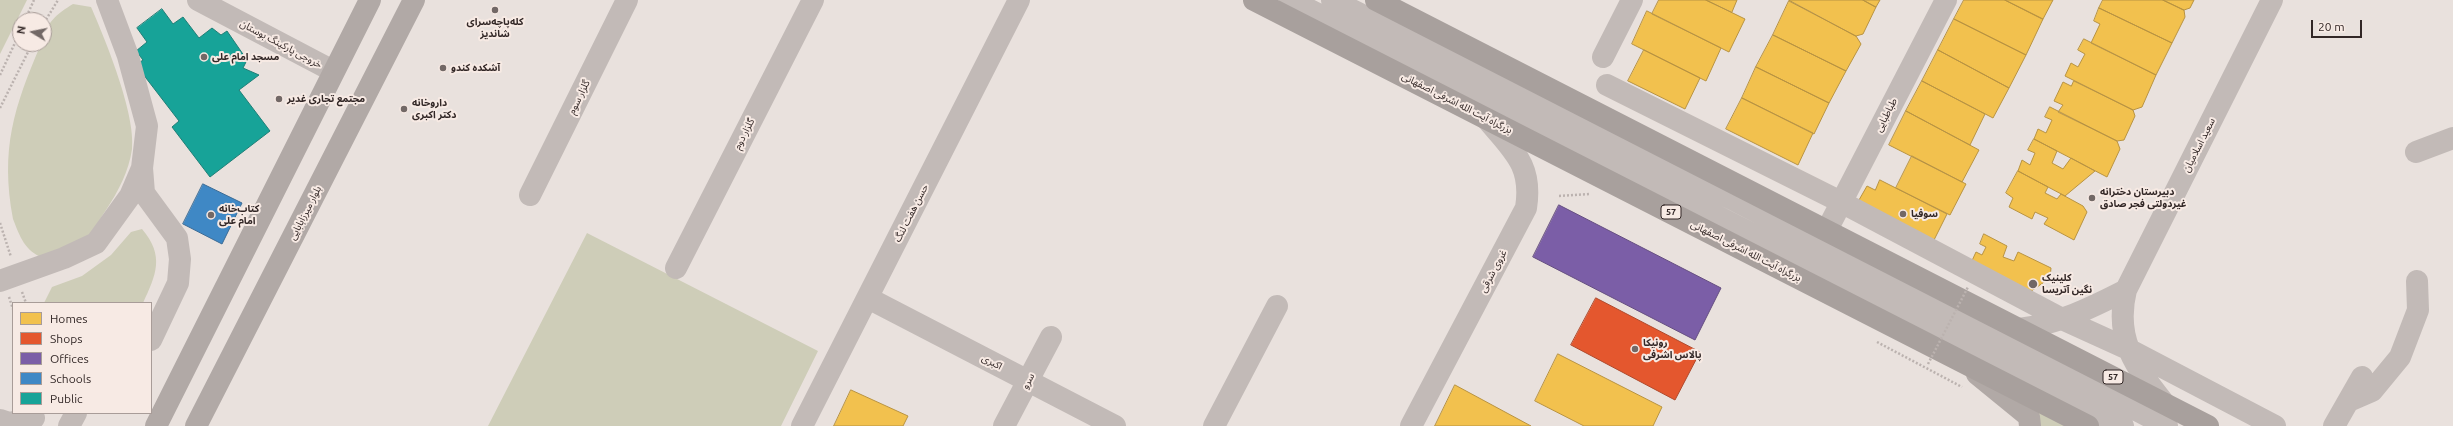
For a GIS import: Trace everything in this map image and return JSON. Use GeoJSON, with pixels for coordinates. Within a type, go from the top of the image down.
{"type":"FeatureCollection","features":[{"type":"Feature","properties":{"kind":"highway","name":"بزرگراه آیت الله اشرفی اصفهانی"},"geometry":{"type":"LineString","coordinates":[[1254,0],[1486,117],[2088,426]]}},
{"type":"Feature","properties":{"kind":"highway","name":"57"},"geometry":{"type":"LineString","coordinates":[[1376,0],[2208,426]]}},
{"type":"Feature","properties":{"kind":"main road"},"geometry":{"type":"LineString","coordinates":[[156,426],[370,0]]}},
{"type":"Feature","properties":{"kind":"main road","name":"بلوار میرزابابایی"},"geometry":{"type":"LineString","coordinates":[[196,426],[414,0]]}},
{"type":"Feature","properties":{"kind":"main road"},"geometry":{"type":"LineString","coordinates":[[1964,363],[2030,417],[2030,426]]}},
{"type":"Feature","properties":{"kind":"street"},"geometry":{"type":"LineString","coordinates":[[107,0],[128,56],[147,126],[142,168],[144,194],[177,238],[180,259],[178,283],[152,338]]}},
{"type":"Feature","properties":{"kind":"street","name":"گلزار سوم"},"geometry":{"type":"LineString","coordinates":[[530,195],[627,0]]}},
{"type":"Feature","properties":{"kind":"street","name":"گلزار دوم"},"geometry":{"type":"LineString","coordinates":[[676,268],[813,0]]}},
{"type":"Feature","properties":{"kind":"street","name":"حسن هفت لنگ"},"geometry":{"type":"LineString","coordinates":[[802,426],[1019,0]]}},
{"type":"Feature","properties":{"kind":"street"},"geometry":{"type":"LineString","coordinates":[[1290,0],[1690,202],[2123,426]]}},
{"type":"Feature","properties":{"kind":"street"},"geometry":{"type":"LineString","coordinates":[[1332,0],[1734,200],[2167,426]]}},
{"type":"Feature","properties":{"kind":"street"},"geometry":{"type":"LineString","coordinates":[[1603,57],[1632,0]]}},
{"type":"Feature","properties":{"kind":"street","name":"طباطبایی"},"geometry":{"type":"LineString","coordinates":[[1827,230],[1946,0]]}},
{"type":"Feature","properties":{"kind":"street","name":"سعید اسلامیان"},"geometry":{"type":"LineString","coordinates":[[2164,403],[2140,373],[2128,349],[2122,328],[2121,310],[2126,290],[2272,0]]}},
{"type":"Feature","properties":{"kind":"street","name":"خروجی پارکینگ بوستان"},"geometry":{"type":"LineString","coordinates":[[208,2],[333,71]]}},
{"type":"Feature","properties":{"kind":"street"},"geometry":{"type":"LineString","coordinates":[[1607,85],[1841,202],[2062,320],[2128,349],[2275,426]]}},
{"type":"Feature","properties":{"kind":"street","name":"غروی شرقی"},"geometry":{"type":"LineString","coordinates":[[1411,426],[1526,208],[1529,186],[1525,169],[1512,149],[1486,117]]}},
{"type":"Feature","properties":{"kind":"street"},"geometry":{"type":"LineString","coordinates":[[2416,152],[2453,138]]}},
{"type":"Feature","properties":{"kind":"street"},"geometry":{"type":"LineString","coordinates":[[0,281],[64,258],[96,243],[130,196],[142,168]]}},
{"type":"Feature","properties":{"kind":"street"},"geometry":{"type":"LineString","coordinates":[[130,196],[158,234],[164,248],[166,266],[163,283],[152,307]]}},
{"type":"Feature","properties":{"kind":"street"},"geometry":{"type":"LineString","coordinates":[[2349,401],[2372,391],[2400,357],[2418,310],[2417,281]]}},
{"type":"Feature","properties":{"kind":"street"},"geometry":{"type":"LineString","coordinates":[[2019,329],[2075,316],[2126,290]]}},
{"type":"Feature","properties":{"kind":"street","name":"اکبری"},"geometry":{"type":"LineString","coordinates":[[868,298],[1115,426]]}},
{"type":"Feature","properties":{"kind":"street"},"geometry":{"type":"LineString","coordinates":[[1214,426],[1278,306]]}},
{"type":"Feature","properties":{"kind":"street","name":"سرو"},"geometry":{"type":"LineString","coordinates":[[1004,426],[1051,336]]}},
{"type":"Feature","properties":{"kind":"street"},"geometry":{"type":"LineString","coordinates":[[2334,426],[2362,377]]}},
{"type":"Feature","properties":{"kind":"street"},"geometry":{"type":"LineString","coordinates":[[69,426],[75,414]]}},
{"type":"Feature","properties":{"kind":"street"},"geometry":{"type":"LineString","coordinates":[[0,420],[9,423],[36,419]]}},
{"type":"Feature","properties":{"kind":"path"},"geometry":{"type":"LineString","coordinates":[[29,12],[34,0]]}},
{"type":"Feature","properties":{"kind":"path"},"geometry":{"type":"LineString","coordinates":[[51,12],[58,0]]}},
{"type":"Feature","properties":{"kind":"path"},"geometry":{"type":"LineString","coordinates":[[0,75],[12,49]]}},
{"type":"Feature","properties":{"kind":"path"},"geometry":{"type":"LineString","coordinates":[[0,108],[28,52]]}},
{"type":"Feature","properties":{"kind":"path"},"geometry":{"type":"LineString","coordinates":[[1928,364],[1968,286]]}},
{"type":"Feature","properties":{"kind":"green space"},"geometry":{"type":"Polygon","coordinates":[[[0,0],[27,0],[21,12],[12,12],[12,30],[0,54],[0,0]]]}},
{"type":"Feature","properties":{"kind":"green space"},"geometry":{"type":"Polygon","coordinates":[[[73,4],[91,7],[111,57],[124,97],[132,134],[132,149],[131,157],[115,196],[92,231],[83,241],[43,258],[27,247],[13,219],[9,194],[9,149],[12,129],[23,88],[38,52],[52,52],[52,20],[73,4]]]}},
{"type":"Feature","properties":{"kind":"green space"},"geometry":{"type":"Polygon","coordinates":[[[142,229],[154,248],[156,257],[156,266],[152,283],[143,302],[44,302],[52,287],[82,276],[111,255],[131,232],[142,229]]]}},
{"type":"Feature","properties":{"kind":"green space"},"geometry":{"type":"Polygon","coordinates":[[[587,233],[818,351],[781,426],[488,426],[587,233]]]}},
{"type":"Feature","properties":{"kind":"green space"},"geometry":{"type":"Polygon","coordinates":[[[2041,411],[2069,426],[2035,426],[2031,414],[2041,411]]]}},
{"type":"Feature","properties":{"kind":"building: Homes"},"geometry":{"type":"Polygon","coordinates":[[[1659,0],[1706,0],[1745,19],[1729,52],[1652,14],[1659,0]]]}},
{"type":"Feature","properties":{"kind":"building: Homes"},"geometry":{"type":"Polygon","coordinates":[[[1706,0],[1737,0],[1732,12],[1706,0]]]}},
{"type":"Feature","properties":{"kind":"building: Homes"},"geometry":{"type":"Polygon","coordinates":[[[1789,0],[1863,0],[1876,7],[1863,34],[1856,36],[1789,0]]]}},
{"type":"Feature","properties":{"kind":"building: Homes"},"geometry":{"type":"Polygon","coordinates":[[[1863,0],[1880,0],[1876,7],[1863,0]]]}},
{"type":"Feature","properties":{"kind":"building: Homes"},"geometry":{"type":"Polygon","coordinates":[[[1964,0],[2005,0],[2043,19],[2026,55],[1954,19],[1964,0]]]}},
{"type":"Feature","properties":{"kind":"building: Homes"},"geometry":{"type":"Polygon","coordinates":[[[2005,0],[2053,0],[2043,19],[2005,0]]]}},
{"type":"Feature","properties":{"kind":"building: Homes"},"geometry":{"type":"Polygon","coordinates":[[[2103,0],[2163,0],[2184,10],[2185,17],[2172,43],[2099,8],[2103,0]]]}},
{"type":"Feature","properties":{"kind":"building: Homes"},"geometry":{"type":"Polygon","coordinates":[[[2163,0],[2194,0],[2190,8],[2184,10],[2163,0]]]}},
{"type":"Feature","properties":{"kind":"building: Homes"},"geometry":{"type":"Polygon","coordinates":[[[1789,1],[1856,36],[1861,44],[1846,71],[1773,35],[1789,1]]]}},
{"type":"Feature","properties":{"kind":"building: Homes"},"geometry":{"type":"Polygon","coordinates":[[[2099,8],[2172,43],[2156,75],[2091,43],[2100,24],[2094,21],[2099,8]]]}},
{"type":"Feature","properties":{"kind":"building: Homes"},"geometry":{"type":"Polygon","coordinates":[[[1647,11],[1721,48],[1706,81],[1632,44],[1647,11]]]}},
{"type":"Feature","properties":{"kind":"building: Homes"},"geometry":{"type":"Polygon","coordinates":[[[1954,19],[2026,55],[2009,88],[1938,50],[1954,19]]]}},
{"type":"Feature","properties":{"kind":"building: Homes"},"geometry":{"type":"Polygon","coordinates":[[[1773,35],[1846,71],[1829,103],[1756,67],[1773,35]]]}},
{"type":"Feature","properties":{"kind":"building: Homes"},"geometry":{"type":"Polygon","coordinates":[[[2084,39],[2156,75],[2142,107],[2133,110],[2065,76],[2071,63],[2078,67],[2085,54],[2078,50],[2084,39]]]}},
{"type":"Feature","properties":{"kind":"building: Homes"},"geometry":{"type":"Polygon","coordinates":[[[1644,50],[1700,78],[1685,109],[1628,81],[1644,50]]]}},
{"type":"Feature","properties":{"kind":"building: Homes"},"geometry":{"type":"Polygon","coordinates":[[[1938,50],[2009,88],[1993,118],[1922,81],[1938,50]]]}},
{"type":"Feature","properties":{"kind":"building: Homes"},"geometry":{"type":"Polygon","coordinates":[[[1756,67],[1829,103],[1814,134],[1742,98],[1756,67]]]}},
{"type":"Feature","properties":{"kind":"building: Homes"},"geometry":{"type":"Polygon","coordinates":[[[1922,81],[1985,114],[1970,145],[1906,111],[1922,81]]]}},
{"type":"Feature","properties":{"kind":"building: Homes"},"geometry":{"type":"Polygon","coordinates":[[[2074,81],[2133,110],[2135,116],[2124,140],[2117,141],[2058,112],[2063,105],[2054,101],[2063,82],[2071,86],[2074,81]]]}},
{"type":"Feature","properties":{"kind":"building: Homes"},"geometry":{"type":"Polygon","coordinates":[[[1742,98],[1813,133],[1798,165],[1726,129],[1742,98]]]}},
{"type":"Feature","properties":{"kind":"building: Homes"},"geometry":{"type":"Polygon","coordinates":[[[2050,107],[2117,141],[2120,149],[2107,177],[2034,139],[2038,129],[2046,133],[2052,120],[2045,117],[2050,107]]]}},
{"type":"Feature","properties":{"kind":"building: Homes"},"geometry":{"type":"Polygon","coordinates":[[[1906,111],[1979,150],[1962,182],[1889,145],[1906,111]]]}},
{"type":"Feature","properties":{"kind":"building: Homes"},"geometry":{"type":"Polygon","coordinates":[[[2034,139],[2057,151],[2052,163],[2063,169],[2071,158],[2095,171],[2065,196],[2018,171],[2022,160],[2030,165],[2035,153],[2028,150],[2034,139]]]}},
{"type":"Feature","properties":{"kind":"building: Homes"},"geometry":{"type":"Polygon","coordinates":[[[1912,156],[1966,184],[1950,215],[1896,188],[1912,156]]]}},
{"type":"Feature","properties":{"kind":"building: Homes"},"geometry":{"type":"Polygon","coordinates":[[[2018,171],[2048,187],[2045,193],[2057,199],[2061,194],[2083,206],[2087,212],[2074,240],[2044,224],[2048,218],[2035,212],[2032,219],[2009,207],[2013,198],[2006,193],[2018,171]]]}},
{"type":"Feature","properties":{"kind":"building: Homes"},"geometry":{"type":"Polygon","coordinates":[[[1880,180],[1947,214],[1931,246],[1855,207],[1867,186],[1875,190],[1880,180]]]}},
{"type":"Feature","properties":{"kind":"building: Homes"},"geometry":{"type":"Polygon","coordinates":[[[1984,234],[2007,246],[2003,257],[2014,261],[2018,252],[2051,268],[2050,278],[2027,294],[1970,265],[1976,252],[1982,255],[1986,247],[1980,244],[1984,234]]]}},
{"type":"Feature","properties":{"kind":"building: Homes"},"geometry":{"type":"Polygon","coordinates":[[[1558,354],[1662,407],[1653,426],[1584,426],[1535,401],[1558,354]]]}},
{"type":"Feature","properties":{"kind":"building: Homes"},"geometry":{"type":"Polygon","coordinates":[[[1455,385],[1531,426],[1435,426],[1455,385]]]}},
{"type":"Feature","properties":{"kind":"building: Homes"},"geometry":{"type":"Polygon","coordinates":[[[851,390],[908,416],[903,426],[834,426],[851,390]]]}},
{"type":"Feature","properties":{"kind":"building: Shops","name":"رونیکا پالاس اشرفی"},"geometry":{"type":"Polygon","coordinates":[[[1596,298],[1700,352],[1675,400],[1571,345],[1596,298]]]}},
{"type":"Feature","properties":{"kind":"building: Offices"},"geometry":{"type":"Polygon","coordinates":[[[1559,205],[1721,288],[1695,340],[1533,257],[1559,205]]]}},
{"type":"Feature","properties":{"kind":"building: Schools"},"geometry":{"type":"Polygon","coordinates":[[[203,184],[242,203],[222,244],[183,224],[203,184]]]}},
{"type":"Feature","properties":{"kind":"building: Public"},"geometry":{"type":"Polygon","coordinates":[[[162,9],[173,24],[183,17],[199,38],[212,28],[221,35],[227,31],[247,60],[243,68],[259,75],[239,90],[270,131],[210,177],[172,127],[179,121],[136,65],[143,60],[136,51],[147,42],[137,28],[162,9]]]}},
{"type":"Feature","properties":{"kind":"place","name":"کله‌پاچه‌سرای شاندیز"},"geometry":{"type":"Point","coordinates":[495,10]}},
{"type":"Feature","properties":{"kind":"place","name":"مسجد امام علی"},"geometry":{"type":"Point","coordinates":[204,57]}},
{"type":"Feature","properties":{"kind":"place","name":"آشکده کندو"},"geometry":{"type":"Point","coordinates":[443,68]}},
{"type":"Feature","properties":{"kind":"place","name":"مجتمع تجاری غدیر"},"geometry":{"type":"Point","coordinates":[279,99]}},
{"type":"Feature","properties":{"kind":"place","name":"داروخانه دکتر اکبری"},"geometry":{"type":"Point","coordinates":[404,109]}},
{"type":"Feature","properties":{"kind":"place","name":"دبیرستان دخترانه غیردولتی فجر صادق"},"geometry":{"type":"Point","coordinates":[2092,198]}},
{"type":"Feature","properties":{"kind":"place","name":"سوفیا"},"geometry":{"type":"Point","coordinates":[1903,214]}},
{"type":"Feature","properties":{"kind":"place","name":"کتاب‌خانه امام علی"},"geometry":{"type":"Point","coordinates":[211,215]}},
{"type":"Feature","properties":{"kind":"place","name":"کلینیک نگین آتریسا"},"geometry":{"type":"Point","coordinates":[2033,284]}},
{"type":"Feature","properties":{"kind":"place","name":"رونیکا پالاس اشرفی"},"geometry":{"type":"Point","coordinates":[1635,349]}}]}
